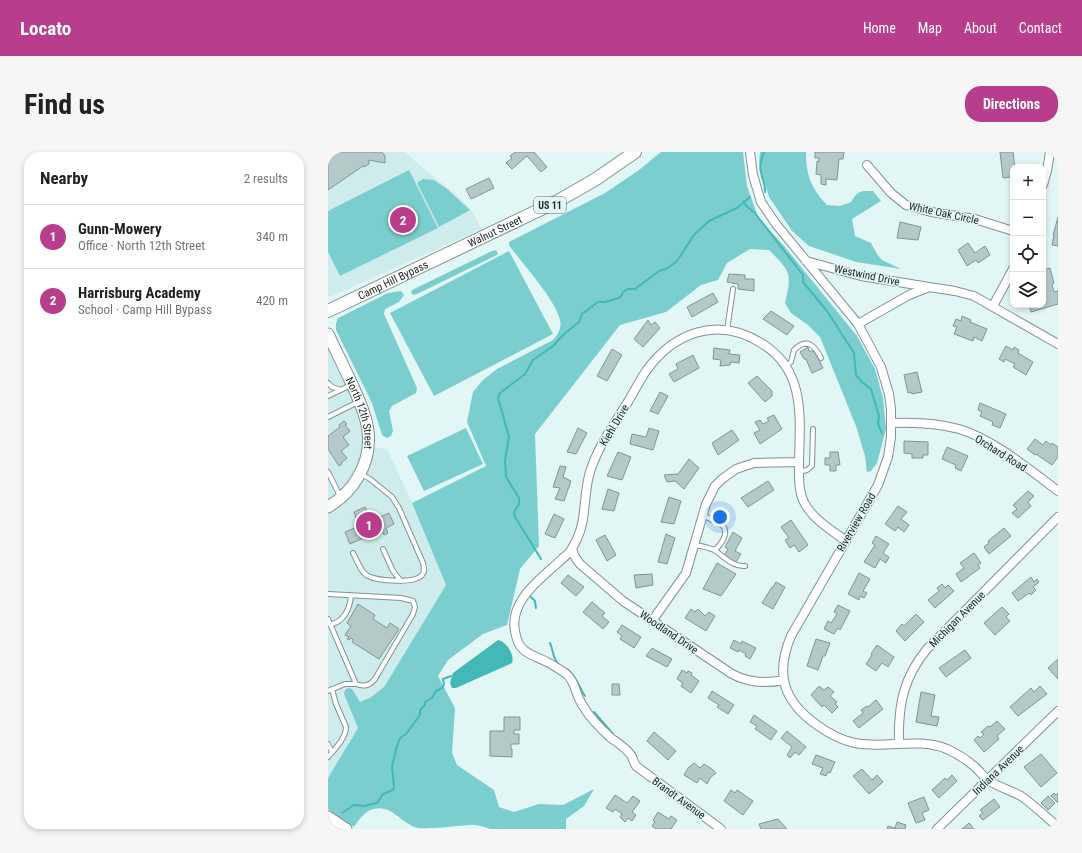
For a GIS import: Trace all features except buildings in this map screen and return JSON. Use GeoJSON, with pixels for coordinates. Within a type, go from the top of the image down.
{"type":"FeatureCollection","features":[{"type":"Feature","properties":{"kind":"main road","name":"Walnut Street"},"geometry":{"type":"LineString","coordinates":[[458,249],[567,196],[596,179],[636,152]]}},
{"type":"Feature","properties":{"kind":"main road","name":"Camp Hill Bypass"},"geometry":{"type":"LineString","coordinates":[[328,311],[458,249]]}},
{"type":"Feature","properties":{"kind":"main road","name":"North 12th Street"},"geometry":{"type":"LineString","coordinates":[[328,334],[360,401],[367,421],[369,437],[366,459],[360,473],[351,487],[341,498],[328,507]]}},
{"type":"Feature","properties":{"kind":"main road"},"geometry":{"type":"LineString","coordinates":[[328,817],[346,829]]}},
{"type":"Feature","properties":{"kind":"street","name":"Riverview Road"},"geometry":{"type":"LineString","coordinates":[[750,152],[753,176],[761,202],[776,224],[858,324],[875,355],[889,394],[892,422],[891,437],[885,468],[878,485],[792,636],[783,659],[784,680],[787,690],[795,706],[802,714],[827,732],[844,740],[856,743],[924,743],[948,749],[967,761],[988,780],[1020,796],[1058,827]]}},
{"type":"Feature","properties":{"kind":"street"},"geometry":{"type":"LineString","coordinates":[[1046,174],[1050,152]]}},
{"type":"Feature","properties":{"kind":"street","name":"White Oak Circle"},"geometry":{"type":"LineString","coordinates":[[868,165],[891,193],[906,206],[974,219],[1010,230]]}},
{"type":"Feature","properties":{"kind":"street","name":"Westwind Drive"},"geometry":{"type":"LineString","coordinates":[[806,261],[862,276],[966,294],[993,306],[1058,344]]}},
{"type":"Feature","properties":{"kind":"street"},"geometry":{"type":"LineString","coordinates":[[993,306],[1011,272]]}},
{"type":"Feature","properties":{"kind":"street","name":"Westwind Drive"},"geometry":{"type":"LineString","coordinates":[[858,324],[908,295],[929,287]]}},
{"type":"Feature","properties":{"kind":"street","name":"Kiehl Drive"},"geometry":{"type":"LineString","coordinates":[[636,766],[631,755],[602,730],[583,707],[570,678],[546,661],[526,652],[517,642],[514,622],[516,612],[522,598],[572,549],[581,530],[588,481],[594,460],[602,444],[647,370],[661,353],[683,337],[701,331],[727,330],[744,334],[762,343],[778,356],[786,366],[795,384],[799,401],[800,490],[806,506],[819,522],[846,541]]}},
{"type":"Feature","properties":{"kind":"street","name":"Orchard Road"},"geometry":{"type":"LineString","coordinates":[[892,422],[932,424],[958,429],[969,433],[993,445],[1058,491]]}},
{"type":"Feature","properties":{"kind":"street"},"geometry":{"type":"LineString","coordinates":[[652,621],[683,577],[691,557],[702,514],[715,486],[736,469],[754,463],[799,462]]}},
{"type":"Feature","properties":{"kind":"street","name":"Michigan Avenue"},"geometry":{"type":"LineString","coordinates":[[899,743],[899,721],[903,694],[906,682],[918,660],[932,643],[1058,517]]}},
{"type":"Feature","properties":{"kind":"street","name":"Woodland Drive"},"geometry":{"type":"LineString","coordinates":[[572,549],[575,557],[587,571],[624,601],[732,674],[743,680],[766,683],[784,680]]}},
{"type":"Feature","properties":{"kind":"street","name":"Indiana Avenue"},"geometry":{"type":"LineString","coordinates":[[937,829],[1058,711]]}},
{"type":"Feature","properties":{"kind":"street","name":"Brandt Avenue"},"geometry":{"type":"LineString","coordinates":[[636,766],[721,829]]}},
{"type":"Feature","properties":{"kind":"lane"},"geometry":{"type":"LineString","coordinates":[[727,330],[733,289]]}},
{"type":"Feature","properties":{"kind":"lane"},"geometry":{"type":"LineString","coordinates":[[786,366],[790,362],[794,350],[803,344],[812,344],[821,358]]}},
{"type":"Feature","properties":{"kind":"lane"},"geometry":{"type":"LineString","coordinates":[[328,383],[332,388],[342,390]]}},
{"type":"Feature","properties":{"kind":"lane"},"geometry":{"type":"LineString","coordinates":[[328,396],[353,385]]}},
{"type":"Feature","properties":{"kind":"lane"},"geometry":{"type":"LineString","coordinates":[[328,417],[360,401]]}},
{"type":"Feature","properties":{"kind":"lane"},"geometry":{"type":"LineString","coordinates":[[799,472],[807,470],[812,466],[813,430]]}},
{"type":"Feature","properties":{"kind":"lane"},"geometry":{"type":"LineString","coordinates":[[328,472],[341,498]]}},
{"type":"Feature","properties":{"kind":"lane"},"geometry":{"type":"LineString","coordinates":[[353,553],[363,572],[368,576],[401,581],[415,580],[422,576],[424,572],[423,563],[399,508],[392,497],[360,473]]}},
{"type":"Feature","properties":{"kind":"lane"},"geometry":{"type":"LineString","coordinates":[[702,514],[723,526],[725,529],[726,532],[720,545],[714,550]]}},
{"type":"Feature","properties":{"kind":"lane"},"geometry":{"type":"LineString","coordinates":[[694,544],[714,550],[739,566],[745,566]]}},
{"type":"Feature","properties":{"kind":"lane"},"geometry":{"type":"LineString","coordinates":[[383,549],[393,571],[401,581]]}},
{"type":"Feature","properties":{"kind":"lane"},"geometry":{"type":"LineString","coordinates":[[328,594],[408,599],[413,601],[415,606],[413,614],[375,679],[368,685],[362,686],[356,684],[345,684],[330,690],[346,727],[346,731],[328,756]]}},
{"type":"Feature","properties":{"kind":"lane"},"geometry":{"type":"LineString","coordinates":[[330,625],[337,623],[344,616],[349,608],[351,595]]}},
{"type":"Feature","properties":{"kind":"lane"},"geometry":{"type":"LineString","coordinates":[[328,620],[356,684]]}},
{"type":"Feature","properties":{"kind":"lane"},"geometry":{"type":"LineString","coordinates":[[328,744],[332,752]]}},
{"type":"Feature","properties":{"kind":"shaded area"},"geometry":{"type":"Polygon","coordinates":[[[328,152],[405,152],[456,194],[472,211],[482,229],[332,296],[328,296],[328,152]]]}},
{"type":"Feature","properties":{"kind":"shaded area"},"geometry":{"type":"Polygon","coordinates":[[[661,152],[743,152],[747,186],[758,217],[784,246],[857,336],[875,369],[883,398],[886,429],[877,463],[871,471],[867,472],[865,456],[856,426],[820,337],[808,325],[791,313],[785,303],[789,285],[788,274],[782,263],[769,250],[750,249],[727,263],[718,280],[701,285],[666,312],[620,325],[535,434],[539,546],[520,569],[507,625],[483,634],[448,660],[438,676],[455,708],[452,753],[457,765],[494,790],[499,807],[514,812],[539,804],[563,805],[594,789],[584,806],[566,819],[566,829],[490,829],[472,825],[418,828],[412,826],[386,809],[380,808],[367,812],[354,827],[328,809],[328,778],[358,728],[344,694],[345,690],[348,688],[352,689],[360,702],[370,698],[384,687],[446,585],[412,503],[486,466],[467,422],[473,392],[483,380],[497,369],[553,340],[560,328],[560,320],[552,303],[539,283],[511,248],[509,242],[605,193],[639,170],[661,152]]]}},
{"type":"Feature","properties":{"kind":"shaded area"},"geometry":{"type":"Polygon","coordinates":[[[760,152],[806,152],[810,181],[817,193],[827,205],[840,206],[851,202],[860,192],[873,191],[881,201],[852,219],[855,236],[871,243],[882,260],[901,269],[856,262],[809,246],[792,231],[769,197],[759,163],[760,152]]]}},
{"type":"Feature","properties":{"kind":"shaded area"},"geometry":{"type":"Polygon","coordinates":[[[409,170],[438,228],[340,276],[328,252],[328,211],[409,170]]]}},
{"type":"Feature","properties":{"kind":"shaded area"},"geometry":{"type":"Polygon","coordinates":[[[423,179],[434,180],[447,189],[470,210],[439,227],[417,183],[423,179]]]}},
{"type":"Feature","properties":{"kind":"shaded area"},"geometry":{"type":"Polygon","coordinates":[[[496,250],[498,254],[495,256],[417,294],[414,295],[411,293],[412,290],[496,250]]]}},
{"type":"Feature","properties":{"kind":"shaded area"},"geometry":{"type":"Polygon","coordinates":[[[509,251],[553,334],[434,396],[390,313],[509,251]]]}},
{"type":"Feature","properties":{"kind":"shaded area"},"geometry":{"type":"Polygon","coordinates":[[[401,291],[404,295],[399,302],[385,309],[384,314],[417,388],[416,393],[392,406],[389,411],[393,431],[391,436],[387,438],[382,435],[372,403],[336,330],[336,323],[338,318],[388,293],[401,291]]]}},
{"type":"Feature","properties":{"kind":"shaded area"},"geometry":{"type":"Polygon","coordinates":[[[328,349],[358,413],[362,446],[387,449],[412,503],[446,585],[328,778],[328,349]]]}},
{"type":"Feature","properties":{"kind":"shaded area"},"geometry":{"type":"Polygon","coordinates":[[[466,428],[483,464],[424,491],[407,456],[466,428]]]}},
{"type":"Feature","properties":{"kind":"shaded area"},"geometry":{"type":"Polygon","coordinates":[[[498,640],[504,643],[511,652],[513,660],[512,663],[456,688],[452,688],[450,683],[453,673],[498,640]]]}},
{"type":"Feature","properties":{"kind":"waterway"},"geometry":{"type":"LineString","coordinates":[[764,152],[760,168],[765,192]]}},
{"type":"Feature","properties":{"kind":"waterway"},"geometry":{"type":"LineString","coordinates":[[541,559],[515,517],[514,512],[519,504],[519,498],[506,477],[505,460],[509,437],[498,398],[500,393],[525,374],[533,360],[553,346],[564,334],[579,322],[582,314],[598,302],[605,302],[619,298],[623,292],[628,289],[635,289],[659,271],[668,268],[677,261],[694,235],[709,221],[737,208],[750,197]]}},
{"type":"Feature","properties":{"kind":"waterway"},"geometry":{"type":"LineString","coordinates":[[744,201],[746,206],[754,212],[803,275],[803,282],[827,311],[854,353],[856,375],[871,389],[879,416],[878,424],[882,433]]}},
{"type":"Feature","properties":{"kind":"waterway"},"geometry":{"type":"LineString","coordinates":[[531,597],[535,601],[536,608]]}},
{"type":"Feature","properties":{"kind":"waterway"},"geometry":{"type":"LineString","coordinates":[[550,643],[554,657],[558,664]]}},
{"type":"Feature","properties":{"kind":"waterway"},"geometry":{"type":"LineString","coordinates":[[567,669],[575,678],[585,696]]}},
{"type":"Feature","properties":{"kind":"waterway"},"geometry":{"type":"LineString","coordinates":[[342,813],[354,805],[364,806],[377,803],[383,794],[393,790],[392,766],[400,738],[406,734],[420,715],[420,710],[425,705],[425,702],[432,698],[436,691],[442,688],[444,684],[443,679],[451,676]]}},
{"type":"Feature","properties":{"kind":"waterway"},"geometry":{"type":"LineString","coordinates":[[594,712],[613,734]]}},
{"type":"Feature","properties":{"kind":"place","name":"Harrisburg Academy"},"geometry":{"type":"Point","coordinates":[403,220]}},
{"type":"Feature","properties":{"kind":"place","name":"Gunn-Mowery"},"geometry":{"type":"Point","coordinates":[369,525]}}]}
